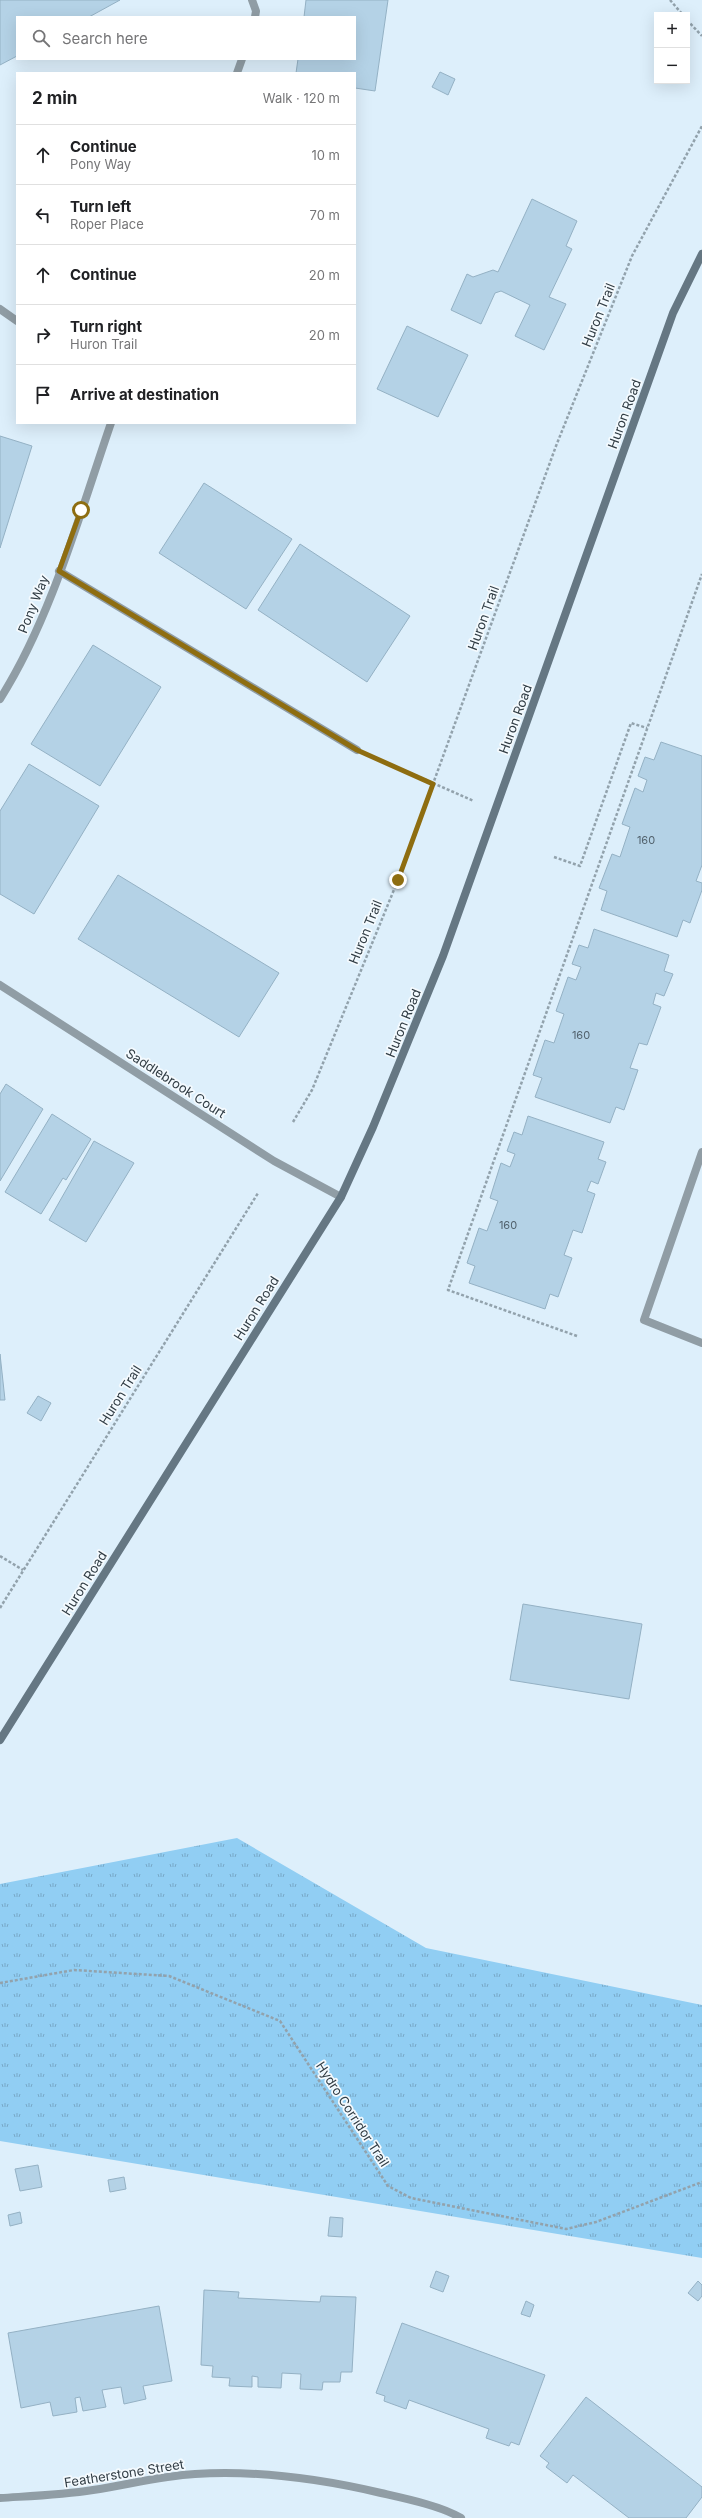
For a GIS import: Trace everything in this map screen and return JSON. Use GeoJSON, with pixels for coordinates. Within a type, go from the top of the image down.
{"type":"FeatureCollection","features":[{"type":"Feature","properties":{"kind":"main road","name":"Huron Road"},"geometry":{"type":"LineString","coordinates":[[0,1740],[341,1197],[374,1127],[443,956],[673,313],[702,254]]}},
{"type":"Feature","properties":{"kind":"street"},"geometry":{"type":"LineString","coordinates":[[252,0],[256,11],[254,16]]}},
{"type":"Feature","properties":{"kind":"street"},"geometry":{"type":"LineString","coordinates":[[237,72],[242,60]]}},
{"type":"Feature","properties":{"kind":"street"},"geometry":{"type":"LineString","coordinates":[[0,309],[16,320]]}},
{"type":"Feature","properties":{"kind":"street","name":"Pony Way"},"geometry":{"type":"LineString","coordinates":[[0,699],[20,668],[59,571],[111,424]]}},
{"type":"Feature","properties":{"kind":"street"},"geometry":{"type":"LineString","coordinates":[[59,571],[357,750]]}},
{"type":"Feature","properties":{"kind":"street","name":"Saddlebrook Court"},"geometry":{"type":"LineString","coordinates":[[0,985],[274,1161],[341,1197]]}},
{"type":"Feature","properties":{"kind":"street"},"geometry":{"type":"LineString","coordinates":[[702,1152],[644,1320],[702,1343]]}},
{"type":"Feature","properties":{"kind":"street","name":"Featherstone Street"},"geometry":{"type":"LineString","coordinates":[[0,2498],[41,2497],[95,2490],[146,2479],[196,2474],[244,2474],[298,2478],[353,2487],[407,2499],[460,2518]]}},
{"type":"Feature","properties":{"kind":"path"},"geometry":{"type":"LineString","coordinates":[[670,0],[680,12]]}},
{"type":"Feature","properties":{"kind":"path"},"geometry":{"type":"LineString","coordinates":[[690,23],[702,36]]}},
{"type":"Feature","properties":{"kind":"path","name":"Huron Trail"},"geometry":{"type":"LineString","coordinates":[[293,1122],[315,1083],[398,880],[556,446],[632,256],[702,126]]}},
{"type":"Feature","properties":{"kind":"path"},"geometry":{"type":"LineString","coordinates":[[577,1336],[448,1290],[702,574]]}},
{"type":"Feature","properties":{"kind":"path"},"geometry":{"type":"LineString","coordinates":[[554,857],[580,866],[631,723],[648,728]]}},
{"type":"Feature","properties":{"kind":"path"},"geometry":{"type":"LineString","coordinates":[[357,750],[495,810]]}},
{"type":"Feature","properties":{"kind":"path","name":"Huron Trail"},"geometry":{"type":"LineString","coordinates":[[0,1608],[258,1193]]}},
{"type":"Feature","properties":{"kind":"path"},"geometry":{"type":"LineString","coordinates":[[0,1556],[23,1570]]}},
{"type":"Feature","properties":{"kind":"path","name":"Hydro Corridor Trail"},"geometry":{"type":"LineString","coordinates":[[0,1983],[74,1970],[169,1976],[280,2021],[388,2186],[410,2198],[566,2229],[596,2222],[702,2182]]}},
{"type":"Feature","properties":{"kind":"green space"},"geometry":{"type":"Polygon","coordinates":[[[237,1838],[426,1948],[702,2005],[702,2258],[0,2141],[0,1884],[237,1838]]]}},
{"type":"Feature","properties":{"kind":"building"},"geometry":{"type":"Polygon","coordinates":[[[0,0],[120,0],[91,16],[16,16],[16,57],[0,65],[0,0]]]}},
{"type":"Feature","properties":{"kind":"building"},"geometry":{"type":"Polygon","coordinates":[[[306,0],[388,0],[375,91],[356,88],[356,72],[296,72],[298,60],[356,60],[356,16],[304,16],[306,0]]]}},
{"type":"Feature","properties":{"kind":"building"},"geometry":{"type":"Polygon","coordinates":[[[440,72],[455,79],[448,95],[432,87],[440,72]]]}},
{"type":"Feature","properties":{"kind":"building"},"geometry":{"type":"Polygon","coordinates":[[[532,199],[577,221],[566,246],[572,249],[549,297],[566,304],[544,350],[515,336],[530,305],[501,291],[495,293],[481,324],[451,310],[467,274],[473,277],[493,270],[498,272],[532,199]]]}},
{"type":"Feature","properties":{"kind":"building"},"geometry":{"type":"Polygon","coordinates":[[[407,326],[468,355],[438,417],[377,389],[407,326]]]}},
{"type":"Feature","properties":{"kind":"building"},"geometry":{"type":"Polygon","coordinates":[[[0,436],[32,446],[0,548],[0,436]]]}},
{"type":"Feature","properties":{"kind":"building"},"geometry":{"type":"Polygon","coordinates":[[[204,483],[292,539],[246,609],[159,553],[204,483]]]}},
{"type":"Feature","properties":{"kind":"building"},"geometry":{"type":"Polygon","coordinates":[[[300,544],[410,616],[367,682],[258,610],[300,544]]]}},
{"type":"Feature","properties":{"kind":"building"},"geometry":{"type":"Polygon","coordinates":[[[93,645],[161,687],[100,786],[31,744],[93,645]]]}},
{"type":"Feature","properties":{"kind":"building"},"geometry":{"type":"Polygon","coordinates":[[[661,742],[702,756],[702,865],[696,881],[702,883],[702,890],[690,923],[683,920],[677,937],[601,910],[607,891],[599,888],[612,854],[620,857],[630,827],[622,824],[635,788],[643,792],[647,780],[638,776],[645,757],[654,760],[661,742]]]}},
{"type":"Feature","properties":{"kind":"building"},"geometry":{"type":"Polygon","coordinates":[[[29,764],[99,806],[34,914],[0,894],[0,811],[29,764]]]}},
{"type":"Feature","properties":{"kind":"building"},"geometry":{"type":"Polygon","coordinates":[[[118,875],[279,973],[239,1037],[78,939],[118,875]]]}},
{"type":"Feature","properties":{"kind":"building"},"geometry":{"type":"Polygon","coordinates":[[[594,929],[669,955],[664,971],[673,974],[664,996],[656,993],[653,1004],[661,1007],[647,1045],[639,1043],[630,1068],[638,1070],[624,1110],[616,1107],[610,1123],[535,1097],[542,1078],[533,1075],[545,1040],[554,1043],[564,1014],[556,1011],[568,977],[576,980],[581,967],[572,964],[579,945],[588,948],[594,929]]]}},
{"type":"Feature","properties":{"kind":"building"},"geometry":{"type":"Polygon","coordinates":[[[6,1084],[43,1109],[0,1181],[0,1094],[6,1084]]]}},
{"type":"Feature","properties":{"kind":"building"},"geometry":{"type":"Polygon","coordinates":[[[52,1114],[91,1139],[66,1180],[63,1178],[41,1214],[5,1192],[52,1114]]]}},
{"type":"Feature","properties":{"kind":"building"},"geometry":{"type":"Polygon","coordinates":[[[528,1116],[604,1142],[598,1159],[606,1162],[598,1184],[591,1181],[587,1191],[595,1194],[582,1233],[573,1230],[564,1255],[572,1258],[558,1297],[550,1294],[545,1309],[469,1283],[475,1266],[467,1263],[479,1228],[487,1231],[498,1201],[490,1198],[501,1163],[510,1167],[515,1154],[507,1151],[514,1132],[522,1135],[528,1116]]]}},
{"type":"Feature","properties":{"kind":"building"},"geometry":{"type":"Polygon","coordinates":[[[94,1141],[134,1163],[86,1242],[49,1220],[94,1141]]]}},
{"type":"Feature","properties":{"kind":"building"},"geometry":{"type":"Polygon","coordinates":[[[0,1354],[5,1400],[0,1400],[0,1354]]]}},
{"type":"Feature","properties":{"kind":"building"},"geometry":{"type":"Polygon","coordinates":[[[38,1396],[51,1403],[41,1421],[27,1413],[38,1396]]]}},
{"type":"Feature","properties":{"kind":"building"},"geometry":{"type":"Polygon","coordinates":[[[523,1604],[642,1624],[629,1699],[510,1680],[523,1604]]]}},
{"type":"Feature","properties":{"kind":"building"},"geometry":{"type":"Polygon","coordinates":[[[38,2165],[42,2187],[20,2191],[15,2169],[38,2165]]]}},
{"type":"Feature","properties":{"kind":"building"},"geometry":{"type":"Polygon","coordinates":[[[124,2177],[126,2189],[110,2192],[108,2180],[124,2177]]]}},
{"type":"Feature","properties":{"kind":"building"},"geometry":{"type":"Polygon","coordinates":[[[20,2212],[22,2223],[10,2226],[8,2215],[20,2212]]]}},
{"type":"Feature","properties":{"kind":"building"},"geometry":{"type":"Polygon","coordinates":[[[330,2217],[343,2218],[342,2237],[328,2236],[330,2217]]]}},
{"type":"Feature","properties":{"kind":"building"},"geometry":{"type":"Polygon","coordinates":[[[436,2271],[449,2276],[443,2292],[430,2287],[436,2271]]]}},
{"type":"Feature","properties":{"kind":"building"},"geometry":{"type":"Polygon","coordinates":[[[698,2281],[702,2285],[702,2296],[698,2301],[688,2293],[698,2281]]]}},
{"type":"Feature","properties":{"kind":"building"},"geometry":{"type":"Polygon","coordinates":[[[204,2290],[239,2292],[238,2298],[320,2302],[321,2296],[356,2297],[352,2372],[341,2372],[340,2382],[323,2382],[322,2390],[300,2389],[301,2374],[282,2373],[281,2388],[258,2387],[258,2377],[252,2376],[252,2387],[229,2386],[230,2378],[212,2377],[213,2366],[201,2365],[204,2290]]]}},
{"type":"Feature","properties":{"kind":"building"},"geometry":{"type":"Polygon","coordinates":[[[526,2301],[534,2305],[530,2317],[521,2314],[526,2301]]]}},
{"type":"Feature","properties":{"kind":"building"},"geometry":{"type":"Polygon","coordinates":[[[159,2306],[172,2381],[143,2386],[146,2399],[124,2404],[121,2387],[102,2390],[106,2407],[83,2411],[80,2397],[75,2398],[77,2412],[53,2416],[50,2402],[21,2408],[8,2333],[159,2306]]]}},
{"type":"Feature","properties":{"kind":"building"},"geometry":{"type":"Polygon","coordinates":[[[402,2323],[545,2375],[519,2445],[511,2442],[509,2446],[486,2438],[489,2429],[409,2400],[406,2409],[384,2401],[385,2396],[376,2393],[402,2323]]]}},
{"type":"Feature","properties":{"kind":"building"},"geometry":{"type":"Polygon","coordinates":[[[586,2397],[702,2487],[702,2497],[686,2518],[629,2518],[573,2475],[567,2483],[546,2467],[549,2463],[540,2456],[586,2397]]]}},
{"type":"Feature","properties":{"kind":"route"},"geometry":{"type":"LineString","coordinates":[[81,510],[59,571],[357,750],[433,784],[398,880]]}}]}
